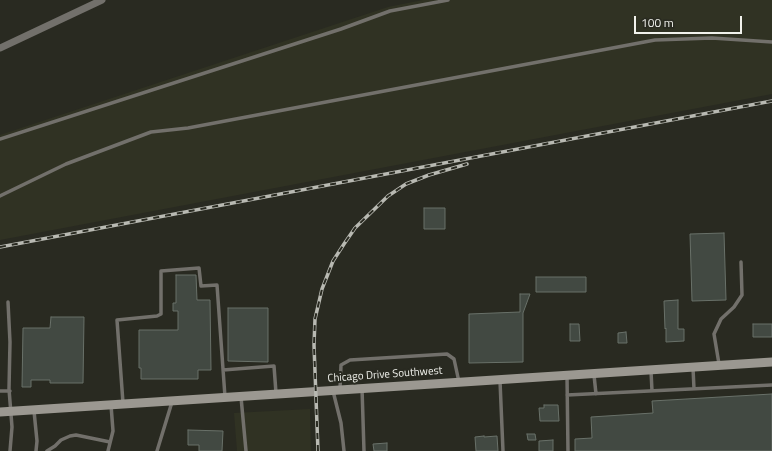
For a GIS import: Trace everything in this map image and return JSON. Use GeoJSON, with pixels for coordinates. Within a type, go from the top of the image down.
{"type":"FeatureCollection","features":[{"type":"Feature","properties":{"kind":"main road","name":"Chicago Drive Southwest"},"geometry":{"type":"LineString","coordinates":[[0,412],[772,362]]}},
{"type":"Feature","properties":{"kind":"street"},"geometry":{"type":"LineString","coordinates":[[0,48],[102,0]]}},
{"type":"Feature","properties":{"kind":"lane"},"geometry":{"type":"LineString","coordinates":[[0,139],[341,29],[390,11],[448,0]]}},
{"type":"Feature","properties":{"kind":"lane"},"geometry":{"type":"LineString","coordinates":[[0,196],[66,164],[151,132],[188,128],[655,40],[712,38],[772,42]]}},
{"type":"Feature","properties":{"kind":"lane"},"geometry":{"type":"LineString","coordinates":[[719,366],[714,334],[721,319],[734,307],[742,295],[742,262]]}},
{"type":"Feature","properties":{"kind":"lane"},"geometry":{"type":"LineString","coordinates":[[123,404],[117,320],[157,316],[161,314],[161,271],[199,268],[201,286],[217,285],[225,397]]}},
{"type":"Feature","properties":{"kind":"lane"},"geometry":{"type":"LineString","coordinates":[[8,302],[10,391],[12,411],[10,451]]}},
{"type":"Feature","properties":{"kind":"lane"},"geometry":{"type":"LineString","coordinates":[[344,451],[336,390],[341,365],[350,360],[447,354],[454,359],[459,382]]}},
{"type":"Feature","properties":{"kind":"lane"},"geometry":{"type":"LineString","coordinates":[[223,370],[274,366],[276,393]]}},
{"type":"Feature","properties":{"kind":"lane"},"geometry":{"type":"LineString","coordinates":[[693,367],[694,389]]}},
{"type":"Feature","properties":{"kind":"lane"},"geometry":{"type":"LineString","coordinates":[[651,370],[652,391]]}},
{"type":"Feature","properties":{"kind":"lane"},"geometry":{"type":"LineString","coordinates":[[594,374],[596,394]]}},
{"type":"Feature","properties":{"kind":"lane"},"geometry":{"type":"LineString","coordinates":[[567,375],[568,451]]}},
{"type":"Feature","properties":{"kind":"lane"},"geometry":{"type":"LineString","coordinates":[[500,380],[503,451]]}},
{"type":"Feature","properties":{"kind":"lane"},"geometry":{"type":"LineString","coordinates":[[567,395],[772,385]]}},
{"type":"Feature","properties":{"kind":"lane"},"geometry":{"type":"LineString","coordinates":[[362,388],[364,451]]}},
{"type":"Feature","properties":{"kind":"lane"},"geometry":{"type":"LineString","coordinates":[[0,391],[10,391]]}},
{"type":"Feature","properties":{"kind":"lane"},"geometry":{"type":"LineString","coordinates":[[241,396],[246,451]]}},
{"type":"Feature","properties":{"kind":"lane"},"geometry":{"type":"LineString","coordinates":[[157,451],[173,400]]}},
{"type":"Feature","properties":{"kind":"lane"},"geometry":{"type":"LineString","coordinates":[[108,451],[113,431],[110,405]]}},
{"type":"Feature","properties":{"kind":"lane"},"geometry":{"type":"LineString","coordinates":[[34,410],[37,441],[36,451]]}},
{"type":"Feature","properties":{"kind":"lane"},"geometry":{"type":"LineString","coordinates":[[47,451],[61,440],[70,436],[110,442]]}},
{"type":"Feature","properties":{"kind":"shaded area"},"geometry":{"type":"Polygon","coordinates":[[[423,0],[772,0],[772,94],[0,240],[0,135],[388,7],[423,0]]]}},
{"type":"Feature","properties":{"kind":"shaded area"},"geometry":{"type":"Polygon","coordinates":[[[310,409],[311,451],[237,451],[234,413],[310,409]]]}},
{"type":"Feature","properties":{"kind":"building"},"geometry":{"type":"Polygon","coordinates":[[[424,208],[445,208],[445,229],[424,229],[424,208]]]}},
{"type":"Feature","properties":{"kind":"building"},"geometry":{"type":"Polygon","coordinates":[[[724,233],[726,300],[692,301],[690,234],[724,233]]]}},
{"type":"Feature","properties":{"kind":"building"},"geometry":{"type":"Polygon","coordinates":[[[176,275],[196,275],[197,300],[210,300],[211,370],[198,370],[198,379],[141,379],[141,368],[139,368],[139,330],[178,330],[178,311],[173,311],[173,303],[176,303],[176,275]]]}},
{"type":"Feature","properties":{"kind":"building"},"geometry":{"type":"Polygon","coordinates":[[[536,277],[586,277],[586,292],[536,292],[536,277]]]}},
{"type":"Feature","properties":{"kind":"building"},"geometry":{"type":"Polygon","coordinates":[[[520,294],[530,294],[523,313],[523,362],[469,363],[469,314],[520,312],[520,294]]]}},
{"type":"Feature","properties":{"kind":"building"},"geometry":{"type":"Polygon","coordinates":[[[678,300],[678,329],[684,329],[684,341],[666,342],[664,301],[678,300]]]}},
{"type":"Feature","properties":{"kind":"building"},"geometry":{"type":"Polygon","coordinates":[[[228,308],[268,308],[268,362],[228,361],[228,308]]]}},
{"type":"Feature","properties":{"kind":"building"},"geometry":{"type":"Polygon","coordinates":[[[51,317],[84,317],[83,383],[50,383],[50,380],[31,380],[31,387],[22,387],[23,328],[50,328],[51,317]]]}},
{"type":"Feature","properties":{"kind":"building"},"geometry":{"type":"Polygon","coordinates":[[[570,324],[579,324],[580,341],[570,341],[570,324]]]}},
{"type":"Feature","properties":{"kind":"building"},"geometry":{"type":"Polygon","coordinates":[[[753,324],[772,324],[772,337],[753,337],[753,324]]]}},
{"type":"Feature","properties":{"kind":"building"},"geometry":{"type":"Polygon","coordinates":[[[626,332],[627,343],[618,343],[618,333],[626,332]]]}},
{"type":"Feature","properties":{"kind":"building"},"geometry":{"type":"Polygon","coordinates":[[[772,394],[772,451],[575,451],[575,439],[592,438],[591,417],[653,413],[652,401],[772,394]]]}},
{"type":"Feature","properties":{"kind":"building"},"geometry":{"type":"Polygon","coordinates":[[[544,405],[558,405],[559,421],[540,421],[539,408],[544,408],[544,405]]]}},
{"type":"Feature","properties":{"kind":"building"},"geometry":{"type":"Polygon","coordinates":[[[188,430],[223,431],[222,451],[199,451],[199,445],[188,445],[188,430]]]}},
{"type":"Feature","properties":{"kind":"building"},"geometry":{"type":"Polygon","coordinates":[[[527,434],[535,434],[536,440],[528,440],[527,434]]]}},
{"type":"Feature","properties":{"kind":"building"},"geometry":{"type":"Polygon","coordinates":[[[497,436],[498,451],[476,451],[475,437],[497,436]]]}},
{"type":"Feature","properties":{"kind":"building"},"geometry":{"type":"Polygon","coordinates":[[[553,440],[553,451],[539,451],[539,441],[553,440]]]}},
{"type":"Feature","properties":{"kind":"building"},"geometry":{"type":"Polygon","coordinates":[[[387,443],[387,451],[374,451],[373,444],[387,443]]]}},
{"type":"Feature","properties":{"kind":"railway"},"geometry":{"type":"LineString","coordinates":[[0,247],[772,101]]}},
{"type":"Feature","properties":{"kind":"railway"},"geometry":{"type":"LineString","coordinates":[[318,451],[314,345],[315,319],[322,289],[333,261],[355,228],[388,196],[406,184],[429,175],[467,164]]}}]}
